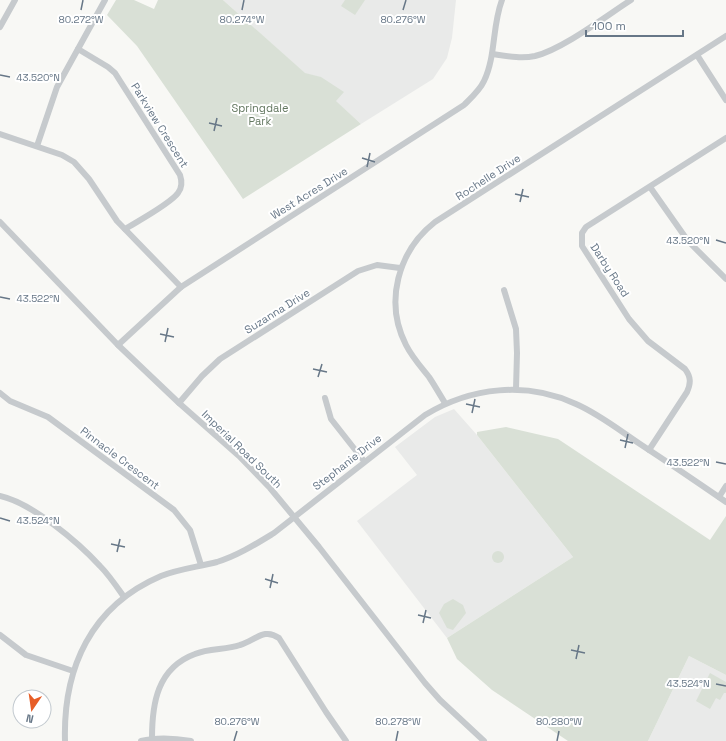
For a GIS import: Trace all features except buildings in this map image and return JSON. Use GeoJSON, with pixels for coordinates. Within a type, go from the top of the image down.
{"type":"FeatureCollection","features":[{"type":"Feature","properties":{"kind":"street"},"geometry":{"type":"LineString","coordinates":[[0,27],[15,0]]}},
{"type":"Feature","properties":{"kind":"street"},"geometry":{"type":"LineString","coordinates":[[36,146],[50,104],[105,0]]}},
{"type":"Feature","properties":{"kind":"street","name":"West Acres Drive"},"geometry":{"type":"LineString","coordinates":[[118,345],[181,286],[464,105],[484,82],[492,54],[497,14],[502,0]]}},
{"type":"Feature","properties":{"kind":"street"},"geometry":{"type":"LineString","coordinates":[[492,54],[515,57],[534,56],[552,50],[631,0]]}},
{"type":"Feature","properties":{"kind":"street","name":"Rochelle Drive"},"geometry":{"type":"LineString","coordinates":[[445,403],[410,354],[400,332],[395,305],[400,268],[415,242],[435,222],[726,36]]}},
{"type":"Feature","properties":{"kind":"street","name":"Parkview Crescent"},"geometry":{"type":"LineString","coordinates":[[78,49],[108,67],[115,73],[180,175],[182,182],[181,189],[173,198],[125,229]]}},
{"type":"Feature","properties":{"kind":"street"},"geometry":{"type":"LineString","coordinates":[[697,55],[726,100]]}},
{"type":"Feature","properties":{"kind":"street"},"geometry":{"type":"LineString","coordinates":[[0,134],[62,155],[82,170],[111,213],[181,286]]}},
{"type":"Feature","properties":{"kind":"street","name":"Darby Road"},"geometry":{"type":"LineString","coordinates":[[648,450],[687,392],[690,386],[689,374],[685,369],[648,341],[629,319],[582,246],[582,233],[586,227],[726,138]]}},
{"type":"Feature","properties":{"kind":"street"},"geometry":{"type":"LineString","coordinates":[[650,187],[688,241],[726,278]]}},
{"type":"Feature","properties":{"kind":"street","name":"Imperial Road South"},"geometry":{"type":"LineString","coordinates":[[0,222],[118,345],[256,473],[294,517],[425,683],[440,700],[484,741]]}},
{"type":"Feature","properties":{"kind":"street","name":"Suzanna Drive"},"geometry":{"type":"LineString","coordinates":[[179,403],[202,376],[220,359],[358,271],[377,265],[400,268]]}},
{"type":"Feature","properties":{"kind":"street"},"geometry":{"type":"LineString","coordinates":[[504,290],[516,329],[516,389]]}},
{"type":"Feature","properties":{"kind":"street","name":"Stephanie Drive"},"geometry":{"type":"LineString","coordinates":[[65,741],[66,701],[73,671],[92,632],[124,598],[162,576],[217,562],[258,543],[294,517],[425,415],[445,403],[483,392],[516,389],[549,394],[595,414],[726,502]]}},
{"type":"Feature","properties":{"kind":"street","name":"Pinnacle Crescent"},"geometry":{"type":"LineString","coordinates":[[0,394],[10,401],[48,417],[174,510],[190,530],[201,565]]}},
{"type":"Feature","properties":{"kind":"street"},"geometry":{"type":"LineString","coordinates":[[325,398],[331,419],[364,461]]}},
{"type":"Feature","properties":{"kind":"street"},"geometry":{"type":"LineString","coordinates":[[719,497],[726,486]]}},
{"type":"Feature","properties":{"kind":"street"},"geometry":{"type":"LineString","coordinates":[[0,496],[16,501],[32,510],[78,545],[101,567],[124,598]]}},
{"type":"Feature","properties":{"kind":"street"},"geometry":{"type":"LineString","coordinates":[[152,738],[152,714],[157,694],[166,677],[178,663],[195,654],[238,646],[267,633],[273,634],[279,638],[346,741]]}},
{"type":"Feature","properties":{"kind":"street"},"geometry":{"type":"LineString","coordinates":[[0,635],[26,655],[73,671]]}},
{"type":"Feature","properties":{"kind":"street"},"geometry":{"type":"LineString","coordinates":[[141,741],[152,738],[191,741]]}},
{"type":"Feature","properties":{"kind":"shaded area"},"geometry":{"type":"Polygon","coordinates":[[[223,0],[456,0],[452,38],[447,58],[433,79],[361,124],[223,0]]]}},
{"type":"Feature","properties":{"kind":"shaded area"},"geometry":{"type":"Polygon","coordinates":[[[454,409],[477,435],[573,557],[447,638],[357,521],[417,475],[395,447],[435,417],[454,409]]]}},
{"type":"Feature","properties":{"kind":"shaded area"},"geometry":{"type":"Polygon","coordinates":[[[689,656],[726,675],[726,741],[648,741],[689,656]]]}},
{"type":"Feature","properties":{"kind":"green space","name":"Springdale Park"},"geometry":{"type":"Polygon","coordinates":[[[116,0],[134,0],[154,9],[158,0],[223,0],[305,73],[321,77],[344,92],[336,101],[361,124],[243,199],[137,46],[107,15],[116,0]]]}},
{"type":"Feature","properties":{"kind":"green space"},"geometry":{"type":"Polygon","coordinates":[[[345,0],[365,0],[355,15],[341,6],[345,0]]]}},
{"type":"Feature","properties":{"kind":"green space"},"geometry":{"type":"Polygon","coordinates":[[[506,427],[558,439],[710,540],[726,516],[726,675],[689,656],[648,741],[568,741],[492,690],[457,659],[447,638],[573,557],[477,435],[477,432],[506,427]]]}},
{"type":"Feature","properties":{"kind":"green space"},"geometry":{"type":"Polygon","coordinates":[[[498,551],[502,553],[504,557],[502,561],[498,563],[494,561],[492,557],[494,553],[498,551]]]}},
{"type":"Feature","properties":{"kind":"green space"},"geometry":{"type":"Polygon","coordinates":[[[453,599],[463,605],[466,613],[453,630],[447,628],[439,613],[444,604],[453,599]]]}},
{"type":"Feature","properties":{"kind":"green space"},"geometry":{"type":"Polygon","coordinates":[[[710,673],[726,682],[726,693],[724,693],[720,700],[716,698],[710,709],[696,701],[710,673]]]}}]}
